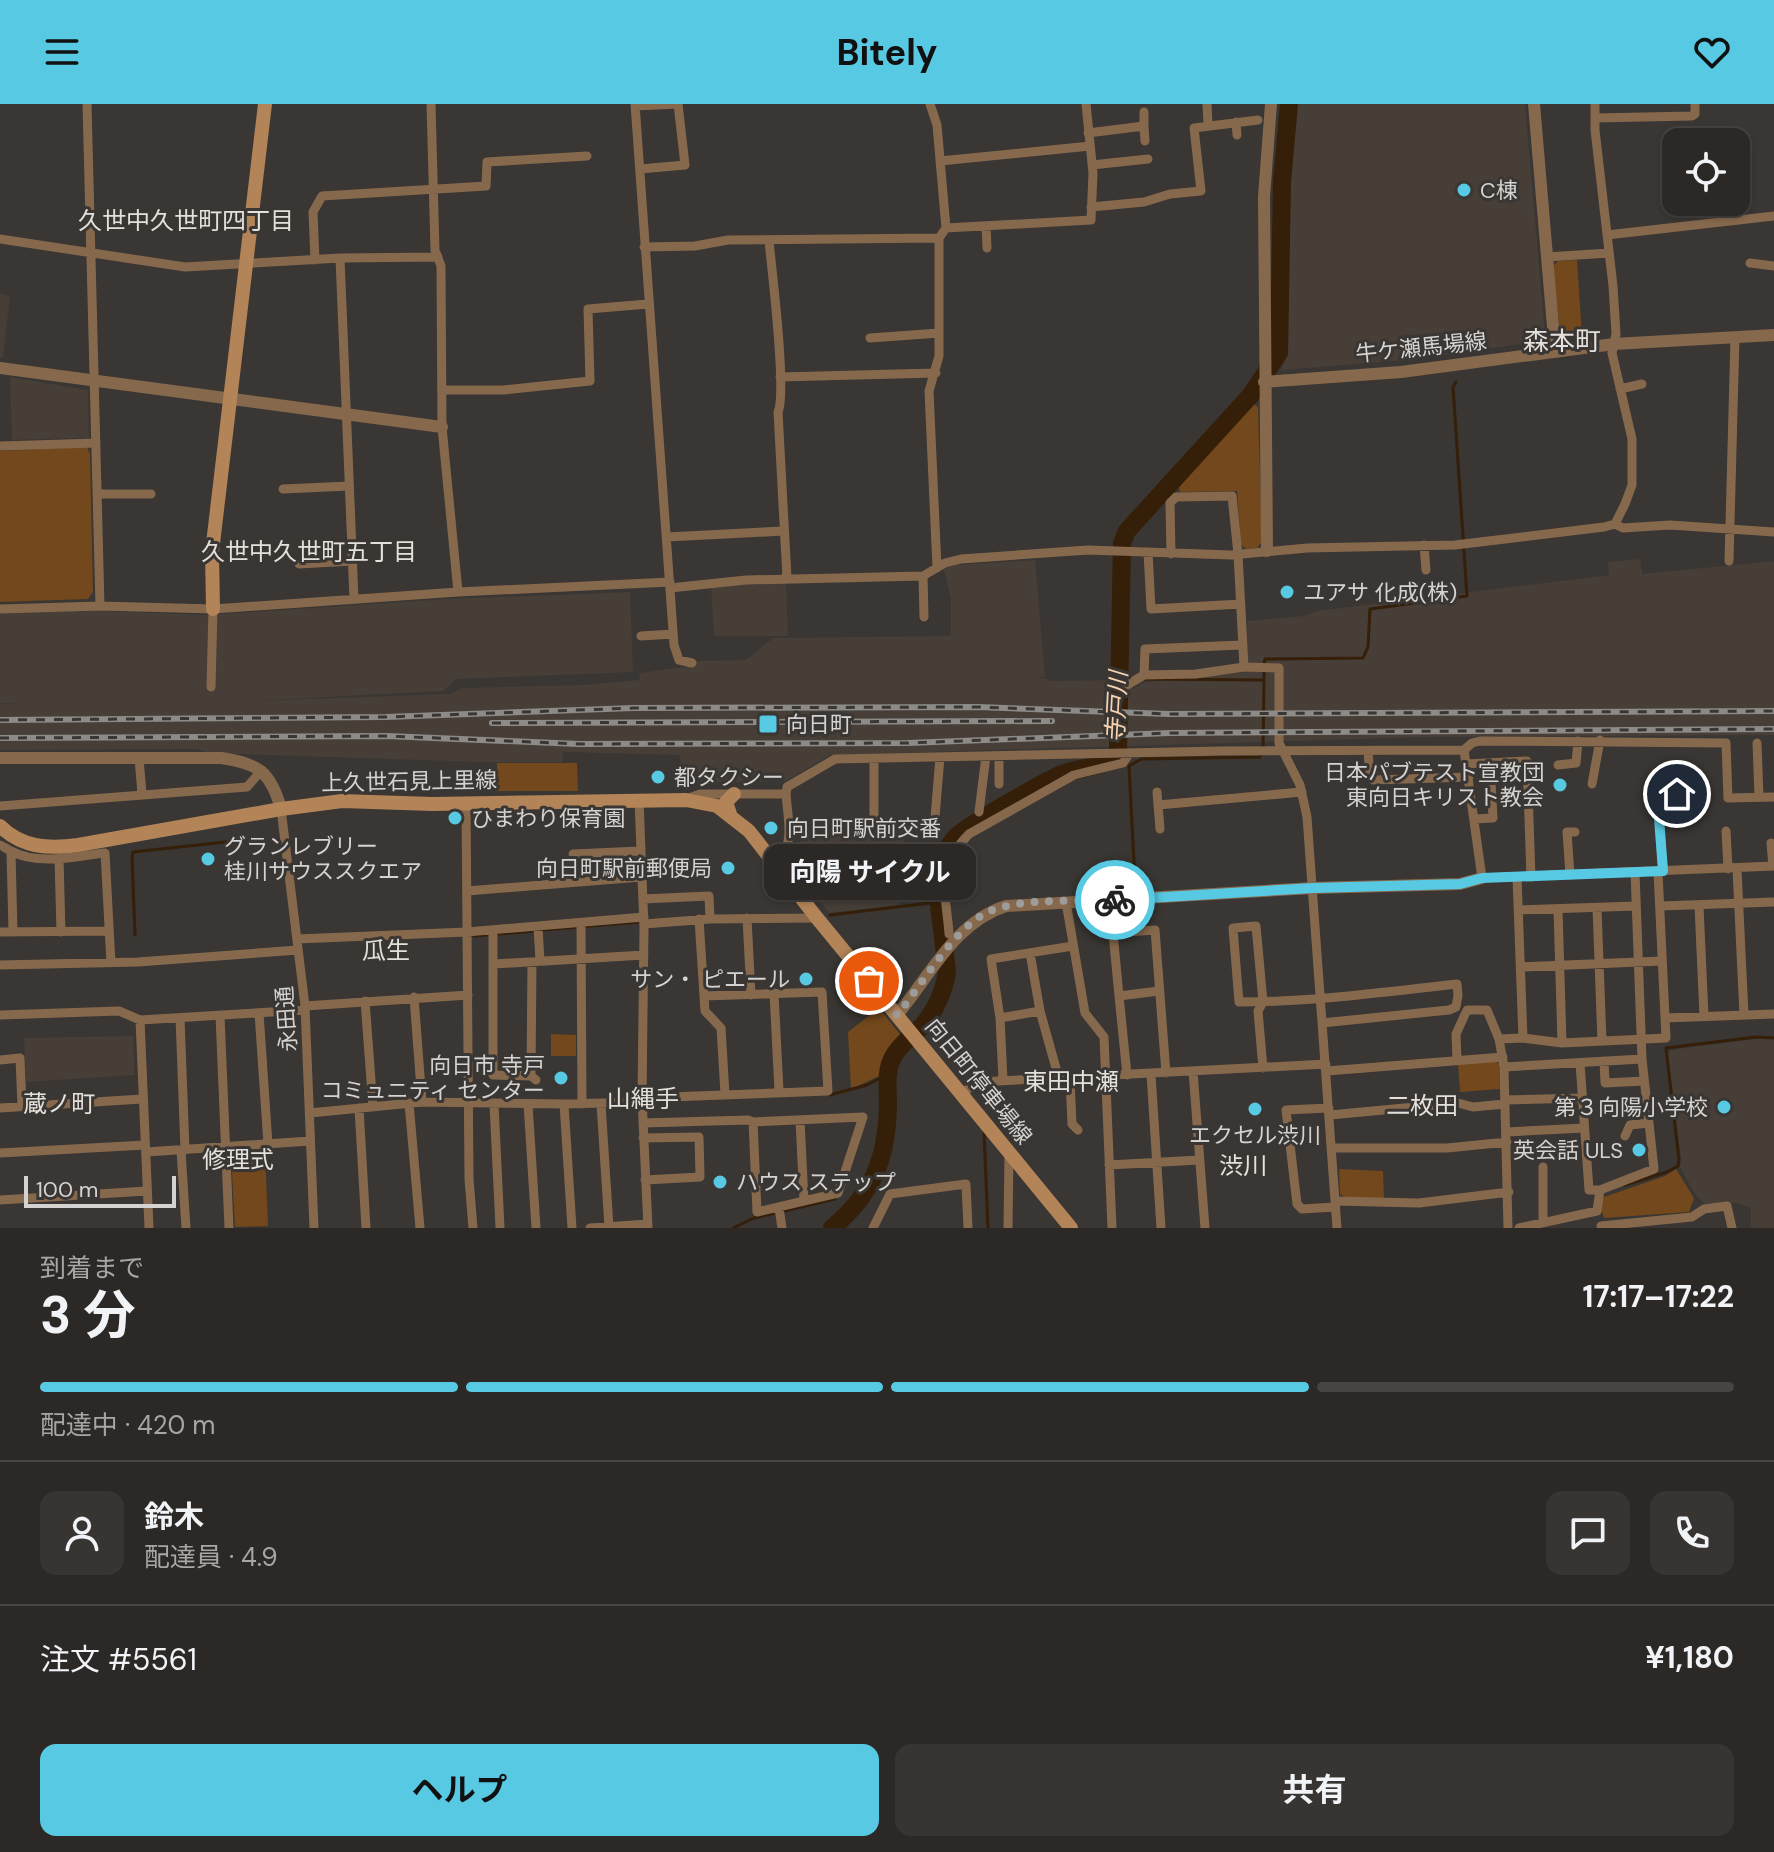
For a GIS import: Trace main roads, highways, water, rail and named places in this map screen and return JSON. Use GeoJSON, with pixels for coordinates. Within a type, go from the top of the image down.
{"type":"FeatureCollection","features":[{"type":"Feature","properties":{"kind":"main road"},"geometry":{"type":"LineString","coordinates":[[213,609],[212,552],[265,104]]}},
{"type":"Feature","properties":{"kind":"main road"},"geometry":{"type":"LineString","coordinates":[[730,814],[726,802],[734,794]]}},
{"type":"Feature","properties":{"kind":"main road","name":"上久世石見上里線"},"geometry":{"type":"LineString","coordinates":[[0,826],[23,842],[51,848],[342,801],[686,800],[703,802],[730,814]]}},
{"type":"Feature","properties":{"kind":"main road","name":"向日町停車場線"},"geometry":{"type":"LineString","coordinates":[[730,814],[749,831],[1071,1228]]}},
{"type":"Feature","properties":{"kind":"waterway","name":"寺戸川"},"geometry":{"type":"LineString","coordinates":[[832,1228],[858,1202],[881,1158],[887,1124],[890,1062],[927,1020],[944,985],[947,971],[936,879],[948,848],[962,833],[1022,795],[1062,774],[1107,761],[1118,751],[1122,543],[1127,531],[1250,396],[1279,353],[1282,182],[1289,104]]}},
{"type":"Feature","properties":{"kind":"waterway"},"geometry":{"type":"LineString","coordinates":[[1264,664],[1265,659],[1363,658],[1368,647],[1370,609],[1467,596],[1453,387],[1456,382]]}},
{"type":"Feature","properties":{"kind":"waterway"},"geometry":{"type":"LineString","coordinates":[[1144,679],[1264,680],[1264,672]]}},
{"type":"Feature","properties":{"kind":"waterway"},"geometry":{"type":"LineString","coordinates":[[1120,676],[1133,678]]}},
{"type":"Feature","properties":{"kind":"waterway"},"geometry":{"type":"LineString","coordinates":[[1263,748],[1264,680]]}},
{"type":"Feature","properties":{"kind":"waterway"},"geometry":{"type":"LineString","coordinates":[[1143,894],[1134,863],[1129,766],[1141,759],[1261,755]]}},
{"type":"Feature","properties":{"kind":"waterway"},"geometry":{"type":"LineString","coordinates":[[135,935],[133,852],[253,839]]}},
{"type":"Feature","properties":{"kind":"waterway"},"geometry":{"type":"LineString","coordinates":[[830,915],[939,902]]}},
{"type":"Feature","properties":{"kind":"waterway"},"geometry":{"type":"LineString","coordinates":[[542,930],[639,922]]}},
{"type":"Feature","properties":{"kind":"waterway"},"geometry":{"type":"LineString","coordinates":[[474,936],[535,931]]}},
{"type":"Feature","properties":{"kind":"waterway"},"geometry":{"type":"LineString","coordinates":[[1625,1185],[1678,1166],[1666,1048],[1756,1037],[1774,1038]]}},
{"type":"Feature","properties":{"kind":"waterway"},"geometry":{"type":"LineString","coordinates":[[830,1095],[867,1085],[888,1074]]}},
{"type":"Feature","properties":{"kind":"waterway"},"geometry":{"type":"LineString","coordinates":[[984,1132],[988,1228]]}},
{"type":"Feature","properties":{"kind":"waterway"},"geometry":{"type":"LineString","coordinates":[[733,1228],[754,1218],[835,1199]]}},
{"type":"Feature","properties":{"kind":"railway"},"geometry":{"type":"LineString","coordinates":[[0,720],[386,717],[634,708],[978,707],[1169,714],[1774,711]]}},
{"type":"Feature","properties":{"kind":"railway"},"geometry":{"type":"LineString","coordinates":[[492,723],[1052,721]]}},
{"type":"Feature","properties":{"kind":"railway"},"geometry":{"type":"LineString","coordinates":[[0,738],[387,736],[579,744],[908,743],[1170,733],[1774,729]]}},
{"type":"Feature","properties":{"kind":"place","name":"C棟"},"geometry":{"type":"Point","coordinates":[1464,190]}},
{"type":"Feature","properties":{"kind":"place","name":"ユアサ 化成(株)"},"geometry":{"type":"Point","coordinates":[1287,592]}},
{"type":"Feature","properties":{"kind":"place","name":"向日町"},"geometry":{"type":"Point","coordinates":[768,724]}},
{"type":"Feature","properties":{"kind":"place","name":"都タクシー"},"geometry":{"type":"Point","coordinates":[658,777]}},
{"type":"Feature","properties":{"kind":"place","name":"日本パブテスト宣教団 東向日キリスト教会"},"geometry":{"type":"Point","coordinates":[1560,785]}},
{"type":"Feature","properties":{"kind":"place","name":"ひまわり保育園"},"geometry":{"type":"Point","coordinates":[455,818]}},
{"type":"Feature","properties":{"kind":"place","name":"向日町駅前交番"},"geometry":{"type":"Point","coordinates":[771,828]}},
{"type":"Feature","properties":{"kind":"place","name":"グランレブリー 桂川サウススクエア"},"geometry":{"type":"Point","coordinates":[208,859]}},
{"type":"Feature","properties":{"kind":"place","name":"向日町駅前郵便局"},"geometry":{"type":"Point","coordinates":[728,868]}},
{"type":"Feature","properties":{"kind":"place","name":"サン・ ピエール"},"geometry":{"type":"Point","coordinates":[806,979]}},
{"type":"Feature","properties":{"kind":"place","name":"向陽 サイクル"},"geometry":{"type":"Point","coordinates":[869,981]}},
{"type":"Feature","properties":{"kind":"place","name":"向日市 寺戸 コミュニティ センター"},"geometry":{"type":"Point","coordinates":[561,1078]}},
{"type":"Feature","properties":{"kind":"place","name":"第３向陽小学校"},"geometry":{"type":"Point","coordinates":[1724,1107]}},
{"type":"Feature","properties":{"kind":"place","name":"エクセル渋川"},"geometry":{"type":"Point","coordinates":[1255,1109]}},
{"type":"Feature","properties":{"kind":"place","name":"英会話 ULS"},"geometry":{"type":"Point","coordinates":[1639,1150]}},
{"type":"Feature","properties":{"kind":"place","name":"ハウス ステップ"},"geometry":{"type":"Point","coordinates":[720,1182]}},
{"type":"Feature","properties":{"kind":"district","name":"久世中久世町四丁目"},"geometry":{"type":"Point","coordinates":[186,221]}},
{"type":"Feature","properties":{"kind":"district","name":"森本町"},"geometry":{"type":"Point","coordinates":[1562,341]}},
{"type":"Feature","properties":{"kind":"district","name":"久世中久世町五丁目"},"geometry":{"type":"Point","coordinates":[309,552]}},
{"type":"Feature","properties":{"kind":"district","name":"瓜生"},"geometry":{"type":"Point","coordinates":[386,951]}},
{"type":"Feature","properties":{"kind":"district","name":"東田中瀬"},"geometry":{"type":"Point","coordinates":[1071,1082]}},
{"type":"Feature","properties":{"kind":"district","name":"山縄手"},"geometry":{"type":"Point","coordinates":[643,1099]}},
{"type":"Feature","properties":{"kind":"district","name":"蔵ノ町"},"geometry":{"type":"Point","coordinates":[59,1104]}},
{"type":"Feature","properties":{"kind":"district","name":"二枚田"},"geometry":{"type":"Point","coordinates":[1422,1106]}},
{"type":"Feature","properties":{"kind":"district","name":"修理式"},"geometry":{"type":"Point","coordinates":[238,1160]}},
{"type":"Feature","properties":{"kind":"district","name":"渋川"},"geometry":{"type":"Point","coordinates":[1243,1166]}}]}
